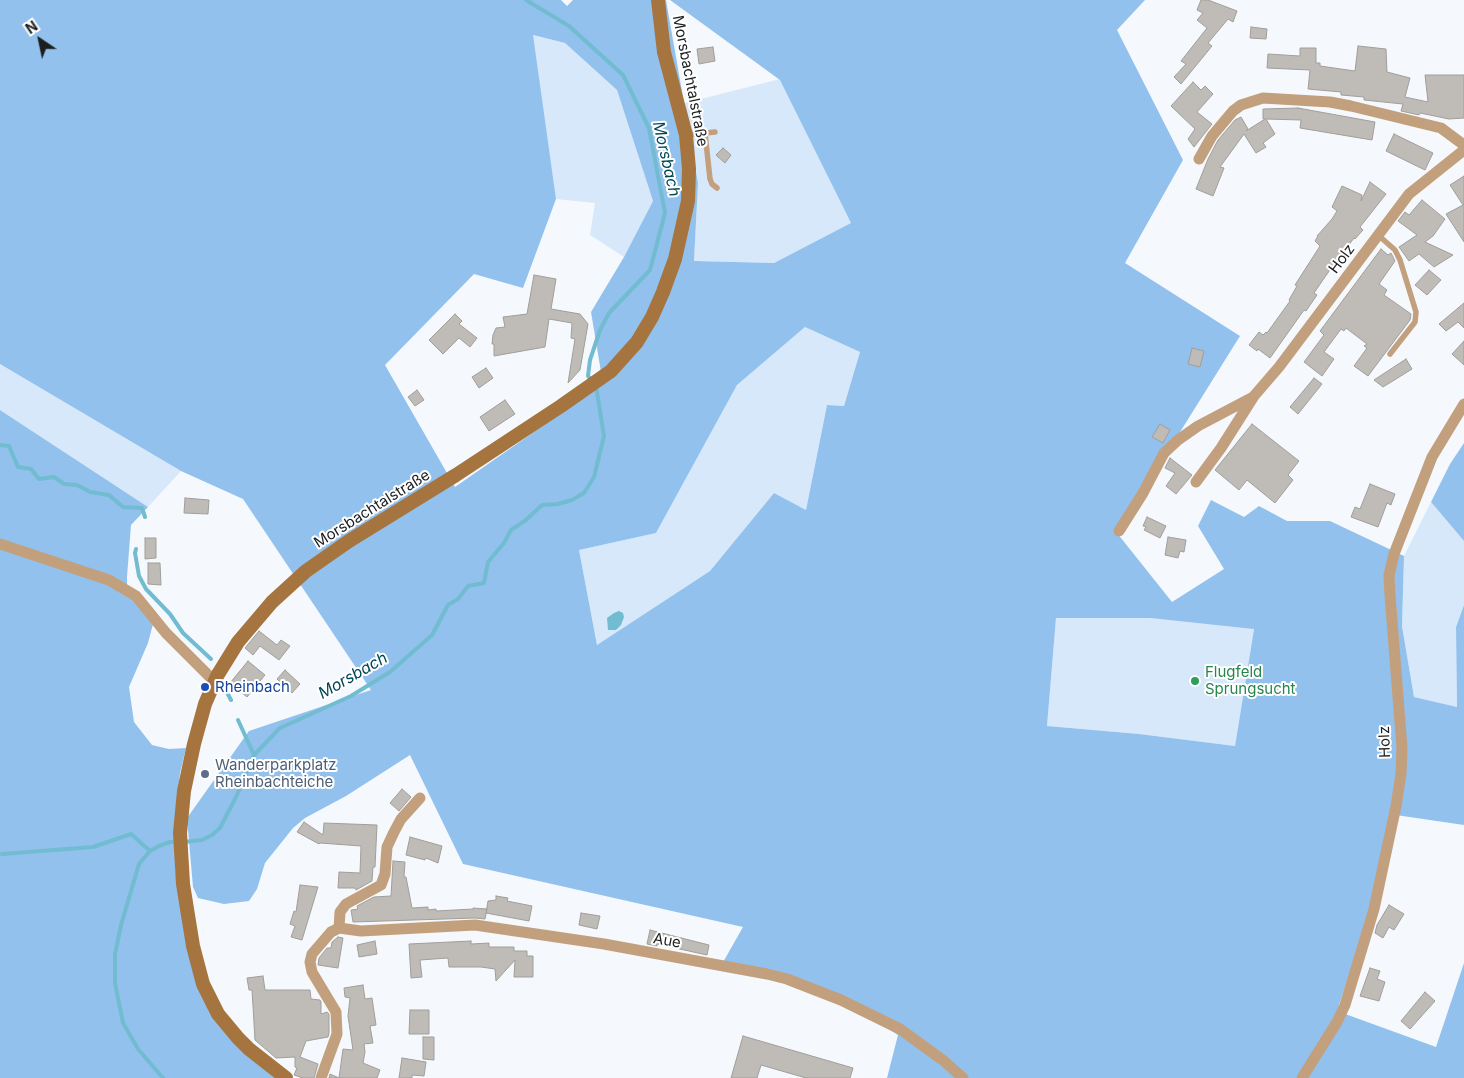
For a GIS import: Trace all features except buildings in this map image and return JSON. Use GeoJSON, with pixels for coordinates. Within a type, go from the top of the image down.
{"type":"FeatureCollection","features":[{"type":"Feature","properties":{"kind":"main road","name":"Morsbachtalstraße"},"geometry":{"type":"LineString","coordinates":[[286,1078],[271,1068],[238,1038],[211,1002],[199,973],[193,946],[183,884],[180,850],[182,805],[189,765],[203,712],[214,680],[229,655],[258,618],[277,597],[306,571],[349,541],[456,475],[585,389],[624,358],[637,342],[652,317],[675,259],[688,201],[689,169],[686,135],[664,52],[658,0]]}},
{"type":"Feature","properties":{"kind":"street"},"geometry":{"type":"LineString","coordinates":[[1199,159],[1212,136],[1233,111],[1241,105],[1263,98],[1330,102],[1351,106],[1441,128],[1464,145]]}},
{"type":"Feature","properties":{"kind":"street","name":"Holz"},"geometry":{"type":"LineString","coordinates":[[1196,482],[1221,448],[1254,396],[1279,367],[1409,194],[1464,150]]}},
{"type":"Feature","properties":{"kind":"street","name":"Holz"},"geometry":{"type":"LineString","coordinates":[[1119,531],[1143,493],[1164,453],[1198,426],[1254,396]]}},
{"type":"Feature","properties":{"kind":"street","name":"Holz"},"geometry":{"type":"LineString","coordinates":[[1302,1078],[1345,1005],[1374,909],[1396,806],[1401,774],[1402,748],[1390,595],[1390,575],[1394,554],[1432,457],[1464,404]]}},
{"type":"Feature","properties":{"kind":"street"},"geometry":{"type":"LineString","coordinates":[[0,544],[109,580],[136,596],[166,633],[214,680]]}},
{"type":"Feature","properties":{"kind":"street"},"geometry":{"type":"LineString","coordinates":[[321,1078],[337,1034],[336,1012],[312,972],[310,962],[312,954],[331,932],[339,928],[340,912],[346,904],[381,885],[385,874],[387,847],[401,820],[420,798]]}},
{"type":"Feature","properties":{"kind":"street","name":"Aue"},"geometry":{"type":"LineString","coordinates":[[339,928],[361,931],[475,925],[604,944],[788,979],[841,1000],[892,1025],[925,1046],[964,1078]]}},
{"type":"Feature","properties":{"kind":"lane"},"geometry":{"type":"LineString","coordinates":[[686,135],[715,132]]}},
{"type":"Feature","properties":{"kind":"lane"},"geometry":{"type":"LineString","coordinates":[[705,134],[710,179],[717,188]]}},
{"type":"Feature","properties":{"kind":"lane"},"geometry":{"type":"LineString","coordinates":[[1378,235],[1395,250],[1400,260],[1416,312],[1415,322],[1390,354]]}},
{"type":"Feature","properties":{"kind":"shaded area"},"geometry":{"type":"Polygon","coordinates":[[[0,0],[561,0],[567,6],[573,0],[666,0],[698,183],[694,261],[774,263],[851,223],[780,80],[670,0],[1145,0],[1117,30],[1183,160],[1125,263],[1240,336],[1117,533],[1172,602],[1224,569],[1198,526],[1211,500],[1244,517],[1259,506],[1287,521],[1330,521],[1404,556],[1402,626],[1414,697],[1457,707],[1456,627],[1464,605],[1464,825],[1389,814],[1370,911],[1337,1011],[1436,1047],[1464,963],[1464,1078],[887,1078],[898,1035],[842,998],[722,964],[743,927],[463,864],[410,755],[346,796],[305,818],[293,828],[265,863],[257,889],[249,901],[224,904],[198,898],[193,887],[187,818],[249,731],[371,690],[243,499],[181,471],[0,364],[0,0]],[[533,35],[556,199],[523,288],[474,274],[385,365],[455,487],[603,384],[591,312],[624,257],[653,201],[617,90],[565,43],[533,35]],[[805,327],[737,385],[656,533],[579,550],[597,645],[710,571],[774,493],[806,510],[827,405],[844,406],[860,352],[805,327]],[[1056,618],[1047,726],[1139,734],[1235,746],[1254,629],[1150,618],[1056,618]]]}},
{"type":"Feature","properties":{"kind":"shaded area"},"geometry":{"type":"Polygon","coordinates":[[[532,35],[565,43],[617,90],[653,201],[624,257],[590,235],[595,203],[556,199],[532,35]]]}},
{"type":"Feature","properties":{"kind":"shaded area"},"geometry":{"type":"Polygon","coordinates":[[[780,79],[851,223],[774,263],[694,261],[698,183],[685,103],[780,79]]]}},
{"type":"Feature","properties":{"kind":"shaded area"},"geometry":{"type":"Polygon","coordinates":[[[805,327],[860,352],[844,406],[827,405],[806,510],[774,493],[710,571],[597,645],[579,550],[656,533],[737,385],[805,327]]]}},
{"type":"Feature","properties":{"kind":"shaded area"},"geometry":{"type":"Polygon","coordinates":[[[0,364],[181,471],[148,507],[0,410],[0,364]]]}},
{"type":"Feature","properties":{"kind":"shaded area"},"geometry":{"type":"Polygon","coordinates":[[[0,410],[148,507],[131,525],[127,577],[127,594],[138,604],[153,624],[148,643],[129,687],[134,722],[152,745],[169,749],[186,748],[180,773],[175,816],[175,869],[189,948],[207,1004],[282,1078],[0,1078],[0,410]]]}},
{"type":"Feature","properties":{"kind":"shaded area"},"geometry":{"type":"Polygon","coordinates":[[[1464,443],[1464,541],[1431,502],[1450,464],[1464,443]]]}},
{"type":"Feature","properties":{"kind":"shaded area"},"geometry":{"type":"Polygon","coordinates":[[[1431,502],[1464,541],[1464,605],[1456,627],[1457,707],[1414,697],[1402,626],[1404,556],[1431,502]]]}},
{"type":"Feature","properties":{"kind":"shaded area"},"geometry":{"type":"Polygon","coordinates":[[[619,611],[623,613],[624,617],[621,625],[616,630],[608,630],[607,618],[619,611]]]}},
{"type":"Feature","properties":{"kind":"shaded area"},"geometry":{"type":"Polygon","coordinates":[[[1056,618],[1150,618],[1254,628],[1235,746],[1139,734],[1047,726],[1056,618]]]}},
{"type":"Feature","properties":{"kind":"waterway","name":"Morsbach"},"geometry":{"type":"LineString","coordinates":[[526,0],[569,26],[623,75],[649,128],[665,213],[650,270],[609,313],[600,330],[590,360],[588,376],[592,381]]}},
{"type":"Feature","properties":{"kind":"waterway","name":"Morsbach"},"geometry":{"type":"LineString","coordinates":[[184,842],[202,840],[220,828],[254,755],[280,728],[351,696],[390,672],[432,635],[448,605],[458,599],[468,586],[484,583],[488,562],[504,543],[511,530],[526,520],[542,505],[558,504],[572,500],[584,493],[594,477],[604,436],[596,386]]}},
{"type":"Feature","properties":{"kind":"waterway","name":"Rheinbach"},"geometry":{"type":"LineString","coordinates":[[0,445],[9,446],[18,467],[31,469],[39,479],[54,477],[64,484],[77,485],[90,492],[109,495],[123,507],[142,508],[145,517]]}},
{"type":"Feature","properties":{"kind":"waterway","name":"Rheinbach"},"geometry":{"type":"LineString","coordinates":[[136,549],[139,576],[146,589],[170,614],[183,633],[211,659]]}},
{"type":"Feature","properties":{"kind":"waterway","name":"Rheinbach"},"geometry":{"type":"LineString","coordinates":[[223,685],[231,700]]}},
{"type":"Feature","properties":{"kind":"waterway","name":"Rheinbach"},"geometry":{"type":"LineString","coordinates":[[238,720],[254,755]]}},
{"type":"Feature","properties":{"kind":"waterway"},"geometry":{"type":"LineString","coordinates":[[2,854],[93,847],[131,834],[150,851]]}},
{"type":"Feature","properties":{"kind":"waterway","name":"Morsbach"},"geometry":{"type":"LineString","coordinates":[[163,1078],[138,1049],[123,1023],[115,983],[115,954],[121,925],[139,864],[150,851],[170,842],[177,842]]}},
{"type":"Feature","properties":{"kind":"place","name":"Flugfeld Sprungsucht"},"geometry":{"type":"Point","coordinates":[1195,681]}},
{"type":"Feature","properties":{"kind":"place","name":"Rheinbach"},"geometry":{"type":"Point","coordinates":[205,687]}},
{"type":"Feature","properties":{"kind":"place","name":"Wanderparkplatz Rheinbachteiche"},"geometry":{"type":"Point","coordinates":[205,774]}}]}
